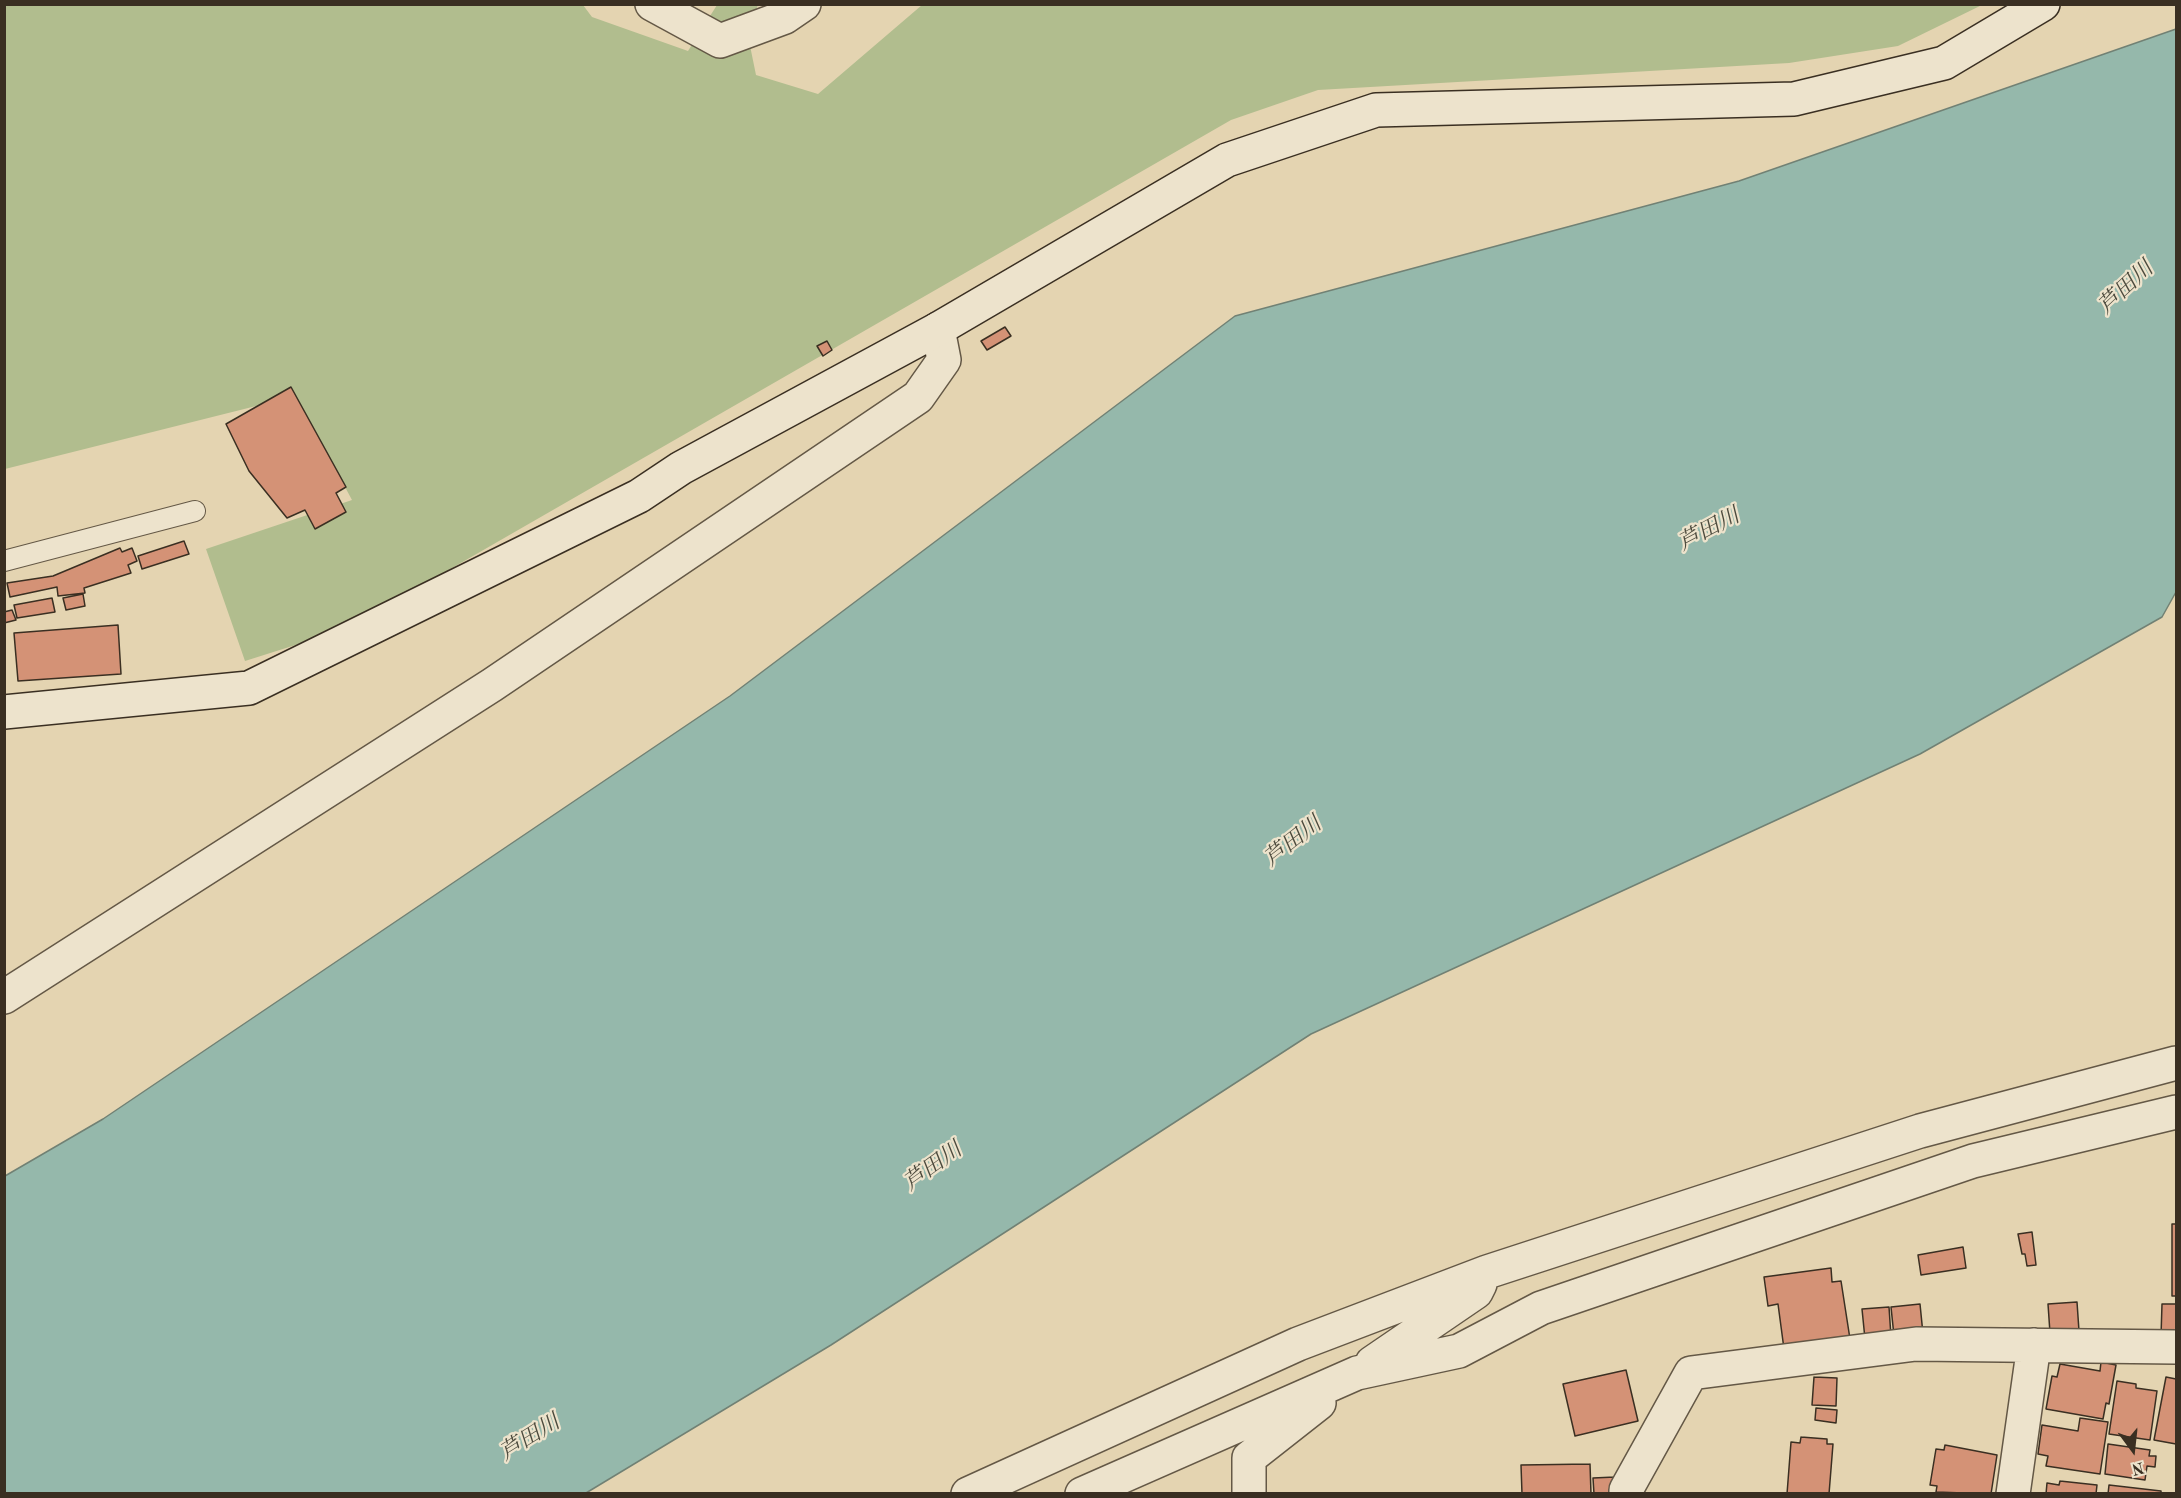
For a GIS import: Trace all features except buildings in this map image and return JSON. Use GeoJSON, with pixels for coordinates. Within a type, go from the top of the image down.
{"type":"FeatureCollection","features":[{"type":"Feature","properties":{"kind":"street"},"geometry":{"type":"LineString","coordinates":[[652,4],[720,41],[785,17],[804,4]]}},
{"type":"Feature","properties":{"kind":"street"},"geometry":{"type":"LineString","coordinates":[[4,712],[249,688],[639,496],[681,468],[938,329],[1227,159],[1376,110],[1794,99],[1944,63],[2043,4]]}},
{"type":"Feature","properties":{"kind":"street"},"geometry":{"type":"LineString","coordinates":[[4,998],[492,685],[918,397],[944,360],[938,329]]}},
{"type":"Feature","properties":{"kind":"street"},"geometry":{"type":"LineString","coordinates":[[968,1494],[1298,1344],[1486,1272],[1920,1131],[2176,1063]]}},
{"type":"Feature","properties":{"kind":"street"},"geometry":{"type":"LineString","coordinates":[[1083,1494],[1357,1373],[1459,1351],[1541,1308],[1973,1161],[2176,1112]]}},
{"type":"Feature","properties":{"kind":"street"},"geometry":{"type":"LineString","coordinates":[[1249,1494],[1249,1458],[1357,1373],[1476,1292],[1486,1272]]}},
{"type":"Feature","properties":{"kind":"street"},"geometry":{"type":"LineString","coordinates":[[1626,1494],[1626,1490],[1691,1373],[1916,1344],[2176,1347]]}},
{"type":"Feature","properties":{"kind":"street"},"geometry":{"type":"LineString","coordinates":[[2013,1494],[2034,1346]]}},
{"type":"Feature","properties":{"kind":"lane"},"geometry":{"type":"LineString","coordinates":[[4,561],[195,511]]}},
{"type":"Feature","properties":{"kind":"green space"},"geometry":{"type":"Polygon","coordinates":[[[4,5],[583,5],[592,17],[688,51],[717,5],[758,5],[747,31],[756,75],[818,94],[922,5],[1982,5],[1898,46],[1789,63],[1318,90],[1231,120],[346,629],[245,661],[206,549],[352,500],[296,396],[5,469],[4,5]]]}},
{"type":"Feature","properties":{"kind":"water","name":"芦田川"},"geometry":{"type":"Polygon","coordinates":[[[2176,29],[2176,592],[2162,617],[1920,754],[1311,1034],[831,1345],[586,1493],[5,1493],[5,1176],[103,1119],[730,696],[1235,316],[1739,181],[2176,29]]]}}]}
